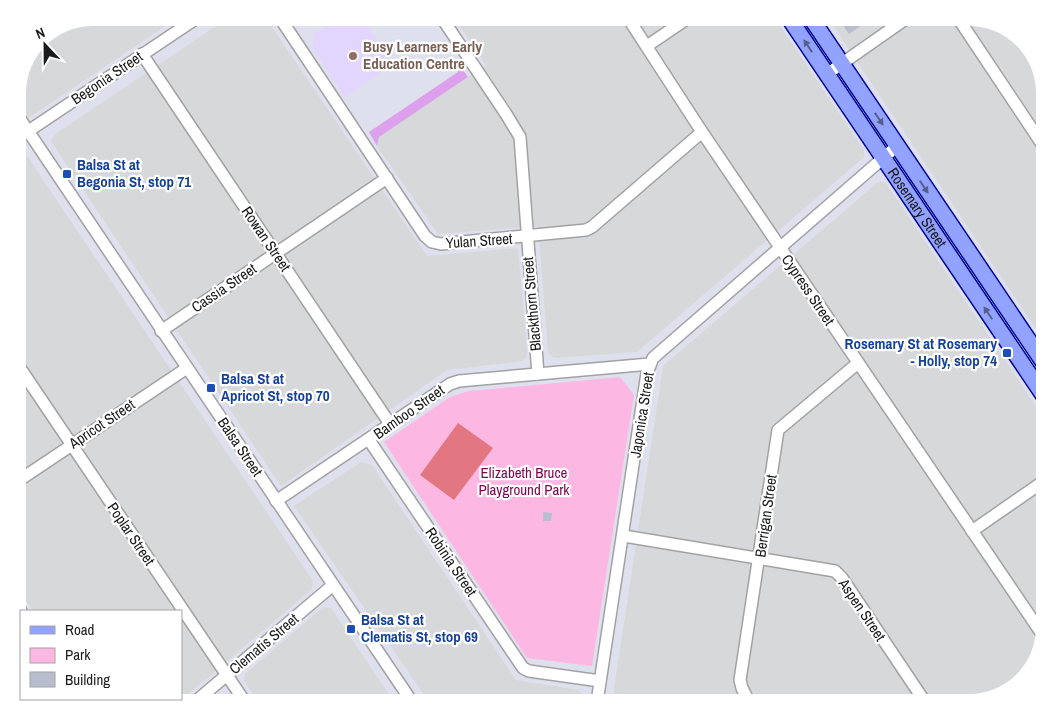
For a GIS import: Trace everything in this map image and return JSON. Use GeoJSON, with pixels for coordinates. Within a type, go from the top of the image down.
{"type":"FeatureCollection","features":[{"type":"Feature","properties":{"kind":"main road","name":"Rosemary Street"},"geometry":{"type":"LineString","coordinates":[[795,26],[1036,384]]}},
{"type":"Feature","properties":{"kind":"main road","name":"Rosemary Street"},"geometry":{"type":"LineString","coordinates":[[816,26],[1036,351]]}},
{"type":"Feature","properties":{"kind":"street","name":"Begonia Street"},"geometry":{"type":"LineString","coordinates":[[28,131],[185,26]]}},
{"type":"Feature","properties":{"kind":"street","name":"Yulan Street"},"geometry":{"type":"LineString","coordinates":[[285,26],[425,236],[432,242],[441,244],[580,232],[592,227],[702,132]]}},
{"type":"Feature","properties":{"kind":"street","name":"Blackthorn Street"},"geometry":{"type":"LineString","coordinates":[[447,26],[520,137],[526,237],[538,374]]}},
{"type":"Feature","properties":{"kind":"street","name":"Cypress Street"},"geometry":{"type":"LineString","coordinates":[[633,26],[702,132],[1036,625]]}},
{"type":"Feature","properties":{"kind":"street"},"geometry":{"type":"LineString","coordinates":[[647,46],[676,26]]}},
{"type":"Feature","properties":{"kind":"street"},"geometry":{"type":"LineString","coordinates":[[828,74],[897,26]]}},
{"type":"Feature","properties":{"kind":"street"},"geometry":{"type":"LineString","coordinates":[[963,26],[1036,135]]}},
{"type":"Feature","properties":{"kind":"street","name":"Rowan Street"},"geometry":{"type":"LineString","coordinates":[[142,54],[390,424]]}},
{"type":"Feature","properties":{"kind":"street","name":"Balsa Street"},"geometry":{"type":"LineString","coordinates":[[26,128],[407,694]]}},
{"type":"Feature","properties":{"kind":"street","name":"Japonica Street"},"geometry":{"type":"LineString","coordinates":[[598,694],[624,536],[647,372],[653,358],[897,146]]}},
{"type":"Feature","properties":{"kind":"street","name":"Cassia Street"},"geometry":{"type":"LineString","coordinates":[[161,330],[387,178]]}},
{"type":"Feature","properties":{"kind":"street","name":"Berrigan Street"},"geometry":{"type":"LineString","coordinates":[[745,694],[740,680],[778,430],[858,363]]}},
{"type":"Feature","properties":{"kind":"street","name":"Bamboo Street"},"geometry":{"type":"LineString","coordinates":[[276,501],[450,384],[459,381],[650,364]]}},
{"type":"Feature","properties":{"kind":"street","name":"Apricot Street"},"geometry":{"type":"LineString","coordinates":[[26,476],[187,368]]}},
{"type":"Feature","properties":{"kind":"street","name":"Poplar Street"},"geometry":{"type":"LineString","coordinates":[[26,377],[240,694]]}},
{"type":"Feature","properties":{"kind":"street","name":"Robinia Street"},"geometry":{"type":"LineString","coordinates":[[369,440],[523,668],[529,671],[600,681]]}},
{"type":"Feature","properties":{"kind":"street"},"geometry":{"type":"LineString","coordinates":[[972,531],[1036,487]]}},
{"type":"Feature","properties":{"kind":"street","name":"Aspen Street"},"geometry":{"type":"LineString","coordinates":[[624,536],[835,571],[842,578],[919,694]]}},
{"type":"Feature","properties":{"kind":"street","name":"Clematis Street"},"geometry":{"type":"LineString","coordinates":[[204,694],[333,585]]}},
{"type":"Feature","properties":{"kind":"shaded area"},"geometry":{"type":"Polygon","coordinates":[[[93,26],[165,26],[26,120],[26,89],[33,63],[40,52],[60,35],[67,31],[93,26]]]}},
{"type":"Feature","properties":{"kind":"shaded area"},"geometry":{"type":"Polygon","coordinates":[[[216,26],[271,26],[427,256],[518,248],[526,358],[522,361],[447,370],[281,486],[52,143],[54,135],[216,26]]]}},
{"type":"Feature","properties":{"kind":"shaded area","name":"Busy Learners Early Education Centre"},"geometry":{"type":"Polygon","coordinates":[[[326,26],[367,26],[393,64],[345,97],[312,48],[315,33],[326,26]]]}},
{"type":"Feature","properties":{"kind":"shaded area"},"geometry":{"type":"Polygon","coordinates":[[[459,26],[780,26],[864,150],[864,157],[637,352],[555,358],[548,351],[538,226],[438,234],[377,146],[379,137],[486,65],[459,26]]]}},
{"type":"Feature","properties":{"kind":"shaded area"},"geometry":{"type":"Polygon","coordinates":[[[833,26],[978,27],[995,31],[1006,37],[1019,49],[1027,60],[1031,67],[1036,93],[1036,329],[833,26]]]}},
{"type":"Feature","properties":{"kind":"shaded area"},"geometry":{"type":"Polygon","coordinates":[[[460,66],[468,77],[379,137],[377,146],[369,132],[458,72],[460,66]]]}},
{"type":"Feature","properties":{"kind":"shaded area"},"geometry":{"type":"Polygon","coordinates":[[[26,154],[313,581],[312,589],[188,694],[182,694],[182,610],[32,610],[26,600],[26,154]]]}},
{"type":"Feature","properties":{"kind":"shaded area"},"geometry":{"type":"Polygon","coordinates":[[[877,183],[886,183],[1036,406],[1036,627],[1031,653],[1025,664],[1010,680],[995,689],[969,694],[613,694],[663,366],[877,183]]]}},
{"type":"Feature","properties":{"kind":"shaded area"},"geometry":{"type":"Polygon","coordinates":[[[458,423],[493,448],[454,500],[420,475],[458,423]]]}},
{"type":"Feature","properties":{"kind":"shaded area"},"geometry":{"type":"Polygon","coordinates":[[[361,462],[372,465],[516,680],[579,690],[582,694],[423,694],[294,506],[361,462]]]}},
{"type":"Feature","properties":{"kind":"shaded area"},"geometry":{"type":"Polygon","coordinates":[[[323,607],[331,608],[389,694],[253,694],[244,681],[245,674],[323,607]]]}},
{"type":"Feature","properties":{"kind":"green space","name":"Elizabeth Bruce Playground Park"},"geometry":{"type":"Polygon","coordinates":[[[620,377],[634,395],[592,666],[527,658],[384,442],[450,397],[469,391],[620,377]]]}},
{"type":"Feature","properties":{"kind":"building"},"geometry":{"type":"Polygon","coordinates":[[[844,26],[861,26],[849,34],[844,26]]]}},
{"type":"Feature","properties":{"kind":"building"},"geometry":{"type":"Polygon","coordinates":[[[543,512],[552,513],[551,521],[543,521],[543,512]]]}},
{"type":"Feature","properties":{"kind":"place","name":"Busy Learners Early Education Centre"},"geometry":{"type":"Point","coordinates":[353,56]}},
{"type":"Feature","properties":{"kind":"place","name":"Balsa St at Begonia St, stop 71"},"geometry":{"type":"Point","coordinates":[67,174]}},
{"type":"Feature","properties":{"kind":"place","name":"Rosemary St at Rosemary - Holly, stop 74"},"geometry":{"type":"Point","coordinates":[1007,353]}},
{"type":"Feature","properties":{"kind":"place","name":"Balsa St at Apricot St, stop 70"},"geometry":{"type":"Point","coordinates":[211,388]}},
{"type":"Feature","properties":{"kind":"place","name":"Balsa St at Clematis St, stop 69"},"geometry":{"type":"Point","coordinates":[351,629]}}]}
